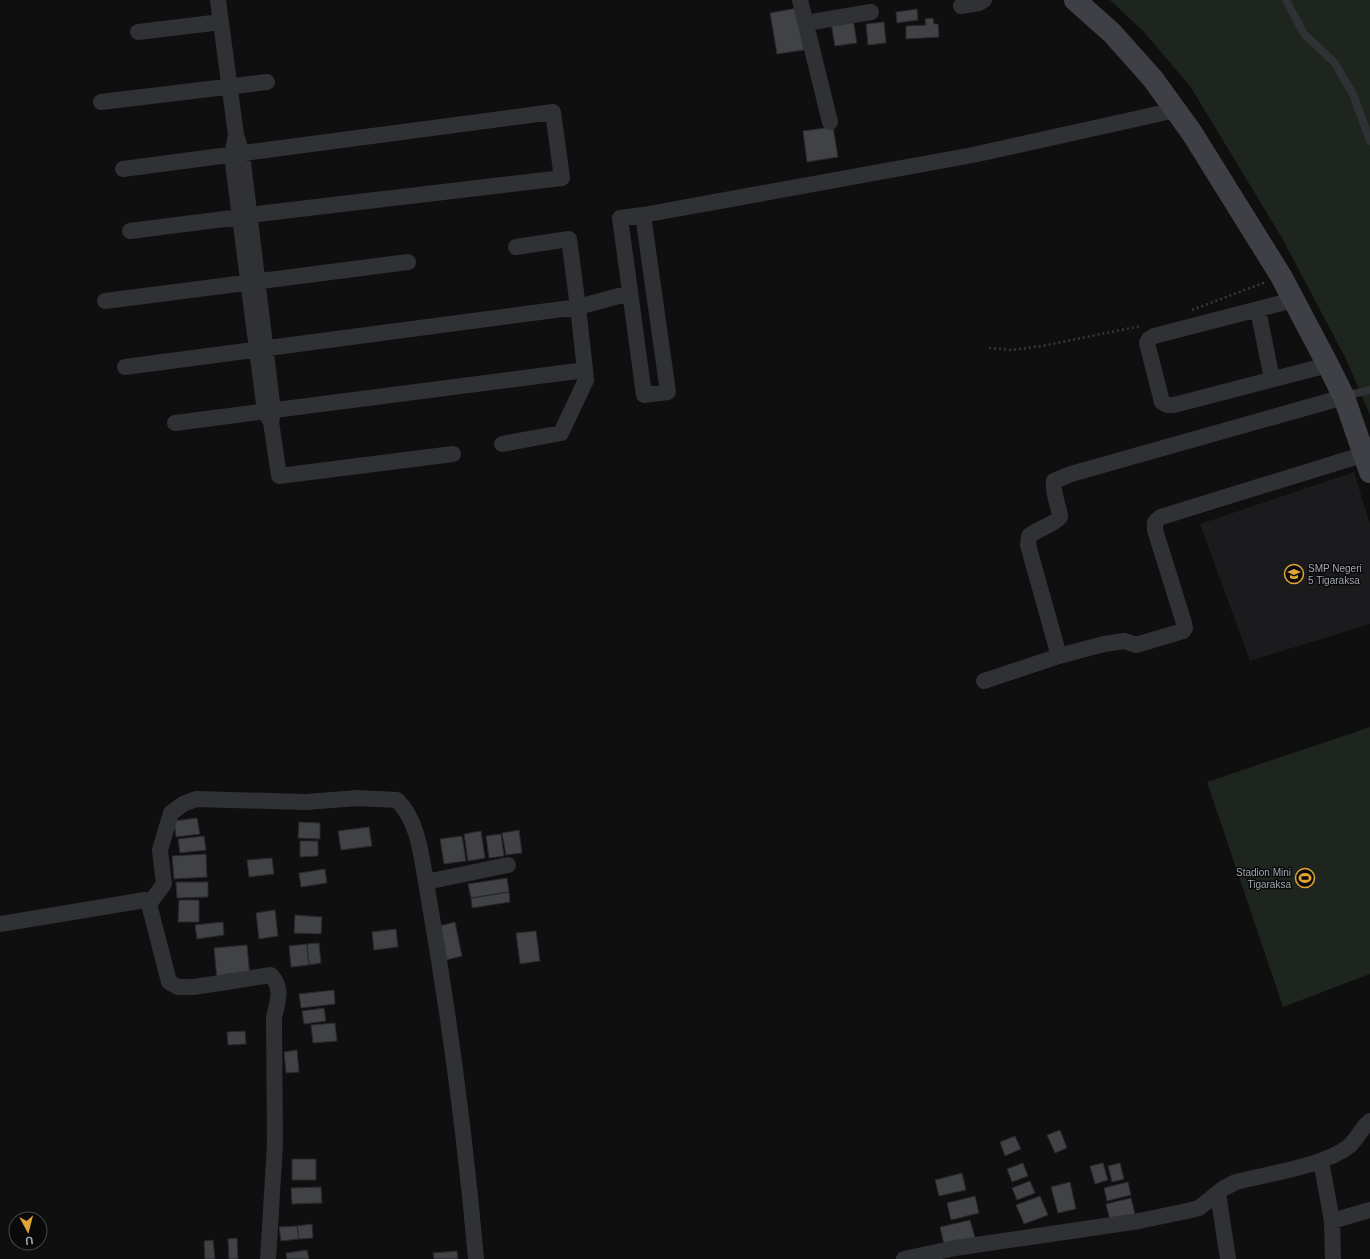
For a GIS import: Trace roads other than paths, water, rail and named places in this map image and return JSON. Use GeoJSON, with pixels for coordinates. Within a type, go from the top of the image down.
{"type":"FeatureCollection","features":[{"type":"Feature","properties":{"kind":"street"},"geometry":{"type":"LineString","coordinates":[[218,0],[236,135],[237,154],[261,349],[279,476],[454,454]]}},
{"type":"Feature","properties":{"kind":"street"},"geometry":{"type":"LineString","coordinates":[[800,0],[830,122]]}},
{"type":"Feature","properties":{"kind":"street"},"geometry":{"type":"LineString","coordinates":[[961,6],[979,3],[984,0]]}},
{"type":"Feature","properties":{"kind":"street"},"geometry":{"type":"LineString","coordinates":[[984,682],[1059,656],[1125,640],[1136,645],[1183,631],[1185,628],[1184,623],[1155,530],[1155,522],[1161,517],[1367,463],[1344,397],[1281,276],[1192,133],[1153,79],[1112,33],[1075,0]]}},
{"type":"Feature","properties":{"kind":"street"},"geometry":{"type":"LineString","coordinates":[[806,23],[871,12]]}},
{"type":"Feature","properties":{"kind":"street"},"geometry":{"type":"LineString","coordinates":[[138,32],[221,22]]}},
{"type":"Feature","properties":{"kind":"street"},"geometry":{"type":"LineString","coordinates":[[101,102],[268,82]]}},
{"type":"Feature","properties":{"kind":"street"},"geometry":{"type":"LineString","coordinates":[[643,214],[668,392],[644,395],[620,218],[973,155],[1176,110]]}},
{"type":"Feature","properties":{"kind":"street"},"geometry":{"type":"LineString","coordinates":[[123,170],[553,112],[562,178],[130,231]]}},
{"type":"Feature","properties":{"kind":"street"},"geometry":{"type":"LineString","coordinates":[[502,444],[561,433],[586,380],[569,239],[516,247]]}},
{"type":"Feature","properties":{"kind":"street"},"geometry":{"type":"LineString","coordinates":[[105,301],[408,262]]}},
{"type":"Feature","properties":{"kind":"street"},"geometry":{"type":"LineString","coordinates":[[125,367],[578,307],[630,293]]}},
{"type":"Feature","properties":{"kind":"street"},"geometry":{"type":"LineString","coordinates":[[1293,300],[1154,336],[1149,339],[1147,343],[1162,402],[1167,405],[1328,365]]}},
{"type":"Feature","properties":{"kind":"street"},"geometry":{"type":"LineString","coordinates":[[1258,310],[1272,379]]}},
{"type":"Feature","properties":{"kind":"street"},"geometry":{"type":"LineString","coordinates":[[175,423],[270,415],[585,370]]}},
{"type":"Feature","properties":{"kind":"street"},"geometry":{"type":"LineString","coordinates":[[1059,656],[1028,545],[1029,536],[1040,528],[1055,522],[1060,517],[1060,510],[1053,487],[1054,481],[1071,474],[1344,397]]}},
{"type":"Feature","properties":{"kind":"street"},"geometry":{"type":"LineString","coordinates":[[149,904],[164,884],[160,850],[171,813],[183,804],[196,799],[306,802],[358,798],[397,800],[408,814],[420,846],[440,963],[470,1197],[476,1259]]}},
{"type":"Feature","properties":{"kind":"street"},"geometry":{"type":"LineString","coordinates":[[426,882],[508,865]]}},
{"type":"Feature","properties":{"kind":"street"},"geometry":{"type":"LineString","coordinates":[[0,924],[145,900],[149,904],[168,982],[178,987],[194,987],[270,975],[278,985],[279,998],[274,1017],[275,1144],[268,1259]]}},
{"type":"Feature","properties":{"kind":"street"},"geometry":{"type":"LineString","coordinates":[[904,1259],[956,1253],[1139,1221],[1199,1208],[1218,1193],[1236,1182],[1321,1161],[1337,1154],[1350,1146],[1370,1121]]}},
{"type":"Feature","properties":{"kind":"street"},"geometry":{"type":"LineString","coordinates":[[1321,1161],[1332,1221],[1333,1259]]}},
{"type":"Feature","properties":{"kind":"street"},"geometry":{"type":"LineString","coordinates":[[1218,1193],[1228,1259]]}},
{"type":"Feature","properties":{"kind":"street"},"geometry":{"type":"LineString","coordinates":[[1332,1221],[1370,1210]]}},
{"type":"Feature","properties":{"kind":"lane"},"geometry":{"type":"LineString","coordinates":[[1286,0],[1304,34],[1334,62],[1353,94],[1370,141]]}},
{"type":"Feature","properties":{"kind":"lane"},"geometry":{"type":"LineString","coordinates":[[1344,397],[1370,390]]}},
{"type":"Feature","properties":{"kind":"place","name":"SMP Negeri 5 Tigaraksa"},"geometry":{"type":"Point","coordinates":[1294,574]}},
{"type":"Feature","properties":{"kind":"place","name":"Stadion Mini Tigaraksa"},"geometry":{"type":"Point","coordinates":[1305,878]}}]}
